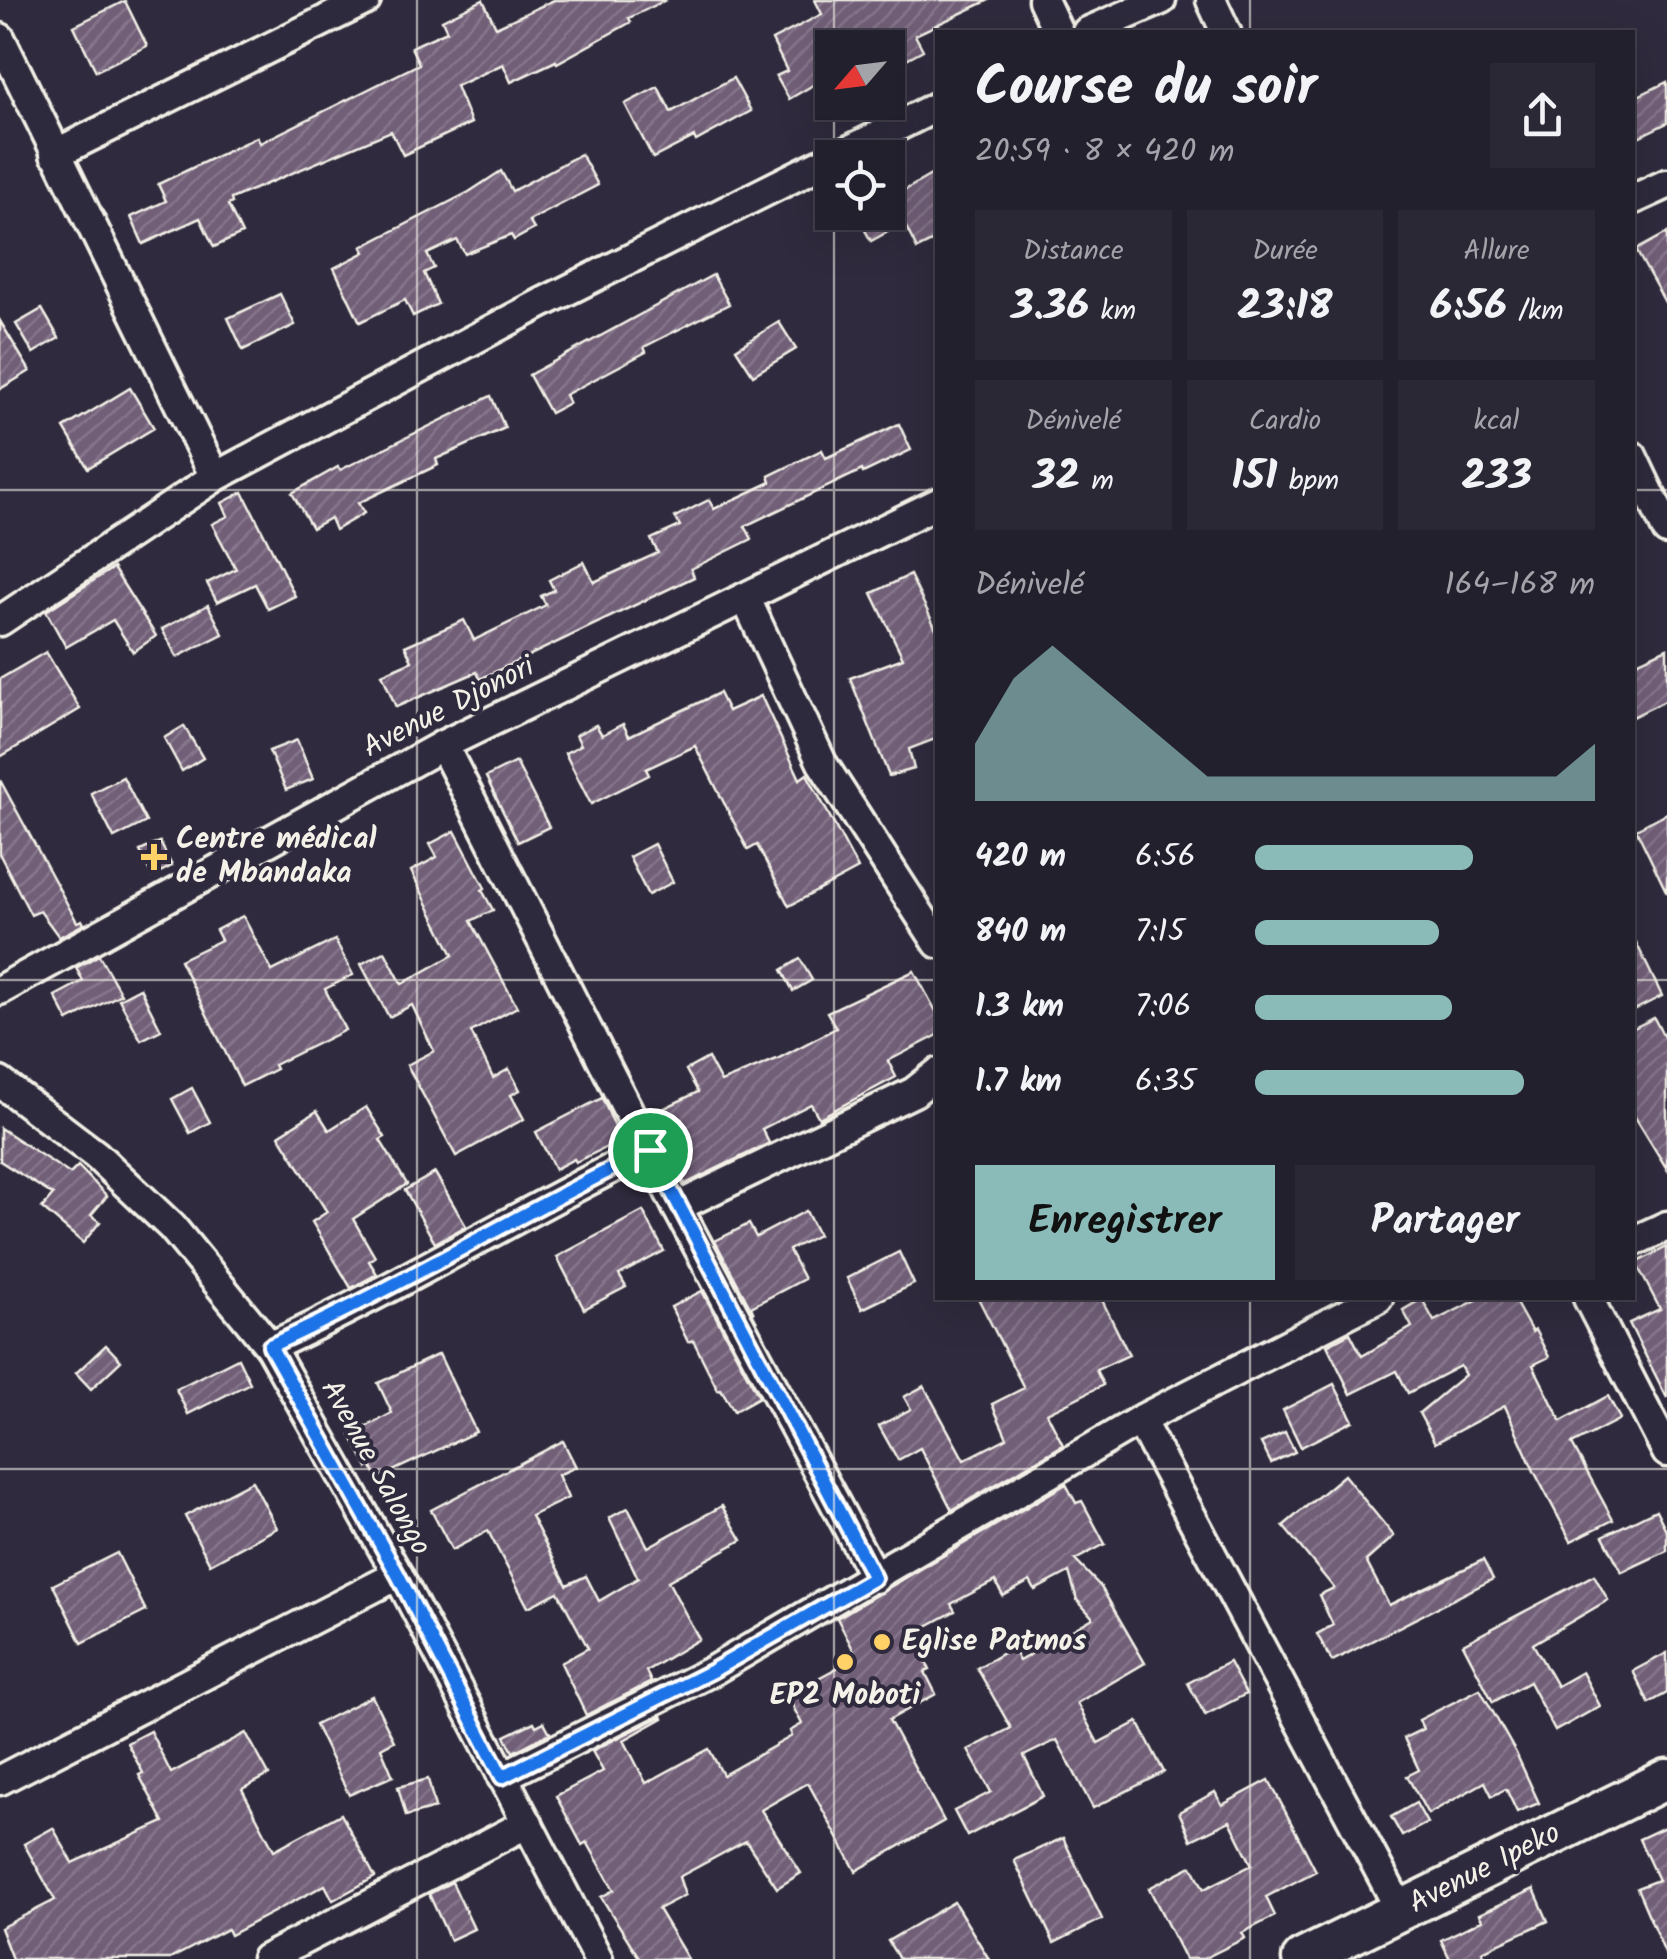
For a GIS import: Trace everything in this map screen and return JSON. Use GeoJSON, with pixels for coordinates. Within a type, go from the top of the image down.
{"type":"FeatureCollection","features":[{"type":"Feature","properties":{"kind":"street"},"geometry":{"type":"LineString","coordinates":[[54,154],[366,0]]}},
{"type":"Feature","properties":{"kind":"street"},"geometry":{"type":"LineString","coordinates":[[1042,0],[1057,30]]}},
{"type":"Feature","properties":{"kind":"street"},"geometry":{"type":"LineString","coordinates":[[1092,30],[1161,0]]}},
{"type":"Feature","properties":{"kind":"street"},"geometry":{"type":"LineString","coordinates":[[1211,0],[1225,30]]}},
{"type":"Feature","properties":{"kind":"street"},"geometry":{"type":"LineString","coordinates":[[0,38],[215,477]]}},
{"type":"Feature","properties":{"kind":"street"},"geometry":{"type":"LineString","coordinates":[[869,140],[935,107]]}},
{"type":"Feature","properties":{"kind":"street"},"geometry":{"type":"LineString","coordinates":[[0,621],[215,477],[542,302],[815,167]]}},
{"type":"Feature","properties":{"kind":"street"},"geometry":{"type":"LineString","coordinates":[[1635,199],[1667,184]]}},
{"type":"Feature","properties":{"kind":"street"},"geometry":{"type":"LineString","coordinates":[[1635,462],[1667,530]]}},
{"type":"Feature","properties":{"kind":"street","name":"Avenue Djonori"},"geometry":{"type":"LineString","coordinates":[[0,990],[443,745],[935,504]]}},
{"type":"Feature","properties":{"kind":"street"},"geometry":{"type":"LineString","coordinates":[[746,599],[822,763],[935,938]]}},
{"type":"Feature","properties":{"kind":"street"},"geometry":{"type":"LineString","coordinates":[[443,745],[677,1207],[874,1578]]}},
{"type":"Feature","properties":{"kind":"street"},"geometry":{"type":"LineString","coordinates":[[677,1207],[914,1092],[935,1074]]}},
{"type":"Feature","properties":{"kind":"street","name":"Avenue Salongo"},"geometry":{"type":"LineString","coordinates":[[0,1082],[96,1155],[172,1227],[270,1346],[398,1575],[598,1959]]}},
{"type":"Feature","properties":{"kind":"street"},"geometry":{"type":"LineString","coordinates":[[270,1346],[355,1308],[580,1183],[650,1150]]}},
{"type":"Feature","properties":{"kind":"street"},"geometry":{"type":"LineString","coordinates":[[1635,1241],[1667,1226]]}},
{"type":"Feature","properties":{"kind":"street"},"geometry":{"type":"LineString","coordinates":[[502,1777],[712,1671],[1140,1420],[1374,1300]]}},
{"type":"Feature","properties":{"kind":"street"},"geometry":{"type":"LineString","coordinates":[[1589,1300],[1667,1452]]}},
{"type":"Feature","properties":{"kind":"street"},"geometry":{"type":"LineString","coordinates":[[1140,1420],[1400,1912]]}},
{"type":"Feature","properties":{"kind":"street"},"geometry":{"type":"LineString","coordinates":[[0,1780],[398,1575]]}},
{"type":"Feature","properties":{"kind":"street","name":"Avenue Ipeko"},"geometry":{"type":"LineString","coordinates":[[1302,1959],[1667,1778]]}},
{"type":"Feature","properties":{"kind":"street"},"geometry":{"type":"LineString","coordinates":[[266,1959],[528,1824]]}},
{"type":"Feature","properties":{"kind":"building"},"geometry":{"type":"Polygon","coordinates":[[[483,0],[496,27],[554,0],[666,0],[557,63],[511,82],[503,64],[456,86],[471,123],[403,155],[391,131],[231,199],[228,205],[242,234],[214,247],[200,218],[143,244],[131,217],[166,201],[158,184],[257,137],[260,143],[419,64],[411,47],[447,31],[442,20],[483,0]]]}},
{"type":"Feature","properties":{"kind":"building"},"geometry":{"type":"Polygon","coordinates":[[[815,0],[989,0],[915,35],[923,50],[905,60],[905,30],[815,30],[815,84],[789,99],[776,76],[787,71],[772,40],[822,14],[815,0]]]}},
{"type":"Feature","properties":{"kind":"building"},"geometry":{"type":"Polygon","coordinates":[[[125,1],[147,46],[96,71],[74,26],[125,1]]]}},
{"type":"Feature","properties":{"kind":"building"},"geometry":{"type":"Polygon","coordinates":[[[733,78],[751,111],[696,141],[694,137],[653,158],[625,104],[658,87],[671,112],[733,78]]]}},
{"type":"Feature","properties":{"kind":"building"},"geometry":{"type":"Polygon","coordinates":[[[1667,82],[1667,123],[1635,139],[1635,98],[1667,82]]]}},
{"type":"Feature","properties":{"kind":"building"},"geometry":{"type":"Polygon","coordinates":[[[581,154],[598,185],[529,221],[534,229],[514,240],[511,235],[465,254],[457,240],[427,254],[434,268],[424,273],[438,304],[413,316],[405,300],[360,322],[334,268],[365,252],[362,247],[469,192],[501,171],[512,191],[581,154]]]}},
{"type":"Feature","properties":{"kind":"building"},"geometry":{"type":"Polygon","coordinates":[[[935,173],[935,240],[917,249],[905,225],[905,190],[935,173]]]}},
{"type":"Feature","properties":{"kind":"building"},"geometry":{"type":"Polygon","coordinates":[[[865,230],[891,230],[871,241],[865,230]]]}},
{"type":"Feature","properties":{"kind":"building"},"geometry":{"type":"Polygon","coordinates":[[[1667,233],[1667,306],[1636,250],[1667,233]]]}},
{"type":"Feature","properties":{"kind":"building"},"geometry":{"type":"Polygon","coordinates":[[[713,275],[729,304],[644,347],[646,352],[565,395],[569,403],[550,413],[529,375],[713,275]]]}},
{"type":"Feature","properties":{"kind":"building"},"geometry":{"type":"Polygon","coordinates":[[[280,294],[295,325],[243,350],[228,318],[280,294]]]}},
{"type":"Feature","properties":{"kind":"building"},"geometry":{"type":"Polygon","coordinates":[[[42,309],[59,338],[33,353],[16,324],[42,309]]]}},
{"type":"Feature","properties":{"kind":"building"},"geometry":{"type":"Polygon","coordinates":[[[0,321],[30,371],[0,389],[0,321]]]}},
{"type":"Feature","properties":{"kind":"building"},"geometry":{"type":"Polygon","coordinates":[[[779,322],[796,349],[753,375],[736,349],[779,322]]]}},
{"type":"Feature","properties":{"kind":"building"},"geometry":{"type":"Polygon","coordinates":[[[130,388],[154,428],[88,468],[64,428],[130,388]]]}},
{"type":"Feature","properties":{"kind":"building"},"geometry":{"type":"Polygon","coordinates":[[[491,396],[505,428],[436,459],[438,465],[358,503],[364,513],[335,530],[330,518],[312,528],[292,493],[338,467],[340,470],[491,396]]]}},
{"type":"Feature","properties":{"kind":"building"},"geometry":{"type":"Polygon","coordinates":[[[899,424],[911,450],[745,526],[752,539],[691,569],[694,577],[480,679],[477,672],[396,707],[382,674],[412,661],[405,646],[464,620],[474,640],[546,605],[541,596],[554,590],[549,580],[584,562],[594,582],[658,553],[651,539],[680,526],[675,517],[709,500],[714,509],[771,482],[769,476],[822,450],[826,458],[899,424]]]}},
{"type":"Feature","properties":{"kind":"building"},"geometry":{"type":"Polygon","coordinates":[[[243,492],[295,596],[268,609],[255,584],[217,602],[207,583],[236,569],[212,524],[228,516],[222,503],[243,492]]]}},
{"type":"Feature","properties":{"kind":"building"},"geometry":{"type":"Polygon","coordinates":[[[113,568],[156,636],[133,652],[113,620],[66,647],[46,611],[113,568]]]}},
{"type":"Feature","properties":{"kind":"building"},"geometry":{"type":"Polygon","coordinates":[[[910,575],[935,627],[935,739],[909,749],[914,769],[889,776],[850,678],[903,658],[872,593],[910,575]]]}},
{"type":"Feature","properties":{"kind":"building"},"geometry":{"type":"Polygon","coordinates":[[[208,605],[223,634],[177,657],[162,629],[208,605]]]}},
{"type":"Feature","properties":{"kind":"building"},"geometry":{"type":"Polygon","coordinates":[[[1667,648],[1667,700],[1635,716],[1635,663],[1667,648]]]}},
{"type":"Feature","properties":{"kind":"building"},"geometry":{"type":"Polygon","coordinates":[[[46,652],[80,709],[0,757],[0,679],[46,652]]]}},
{"type":"Feature","properties":{"kind":"building"},"geometry":{"type":"Polygon","coordinates":[[[719,693],[728,711],[761,696],[800,779],[807,774],[858,869],[789,906],[757,845],[748,850],[695,746],[646,769],[649,775],[591,804],[565,753],[581,745],[576,735],[596,725],[602,735],[623,724],[629,736],[719,693]]]}},
{"type":"Feature","properties":{"kind":"building"},"geometry":{"type":"Polygon","coordinates":[[[184,726],[203,758],[182,771],[164,738],[184,726]]]}},
{"type":"Feature","properties":{"kind":"building"},"geometry":{"type":"Polygon","coordinates":[[[297,740],[313,779],[286,790],[269,751],[297,740]]]}},
{"type":"Feature","properties":{"kind":"building"},"geometry":{"type":"Polygon","coordinates":[[[516,762],[549,827],[518,842],[486,777],[516,762]]]}},
{"type":"Feature","properties":{"kind":"building"},"geometry":{"type":"Polygon","coordinates":[[[123,777],[146,822],[114,838],[91,793],[123,777]]]}},
{"type":"Feature","properties":{"kind":"building"},"geometry":{"type":"Polygon","coordinates":[[[0,780],[77,922],[82,920],[84,924],[59,937],[40,911],[31,915],[0,855],[0,780]]]}},
{"type":"Feature","properties":{"kind":"building"},"geometry":{"type":"Polygon","coordinates":[[[1667,813],[1667,893],[1636,829],[1667,813]]]}},
{"type":"Feature","properties":{"kind":"building"},"geometry":{"type":"Polygon","coordinates":[[[455,831],[493,910],[471,921],[517,1007],[471,1032],[493,1078],[509,1069],[520,1090],[511,1095],[524,1119],[456,1156],[407,1065],[434,1051],[412,1005],[389,1017],[361,964],[385,952],[402,984],[453,955],[411,871],[437,857],[430,844],[455,831]]]}},
{"type":"Feature","properties":{"kind":"building"},"geometry":{"type":"Polygon","coordinates":[[[160,842],[172,866],[152,876],[140,851],[160,842]]]}},
{"type":"Feature","properties":{"kind":"building"},"geometry":{"type":"Polygon","coordinates":[[[654,844],[673,882],[648,895],[629,857],[654,844]]]}},
{"type":"Feature","properties":{"kind":"building"},"geometry":{"type":"Polygon","coordinates":[[[243,916],[272,971],[335,940],[353,975],[325,989],[345,1030],[274,1065],[276,1069],[242,1086],[180,960],[221,940],[216,930],[243,916]]]}},
{"type":"Feature","properties":{"kind":"building"},"geometry":{"type":"Polygon","coordinates":[[[1635,940],[1662,996],[1635,1010],[1635,940]]]}},
{"type":"Feature","properties":{"kind":"building"},"geometry":{"type":"Polygon","coordinates":[[[99,955],[121,994],[68,1021],[55,996],[83,981],[76,968],[99,955]]]}},
{"type":"Feature","properties":{"kind":"building"},"geometry":{"type":"Polygon","coordinates":[[[800,959],[812,980],[793,991],[782,970],[800,959]]]}},
{"type":"Feature","properties":{"kind":"building"},"geometry":{"type":"Polygon","coordinates":[[[914,971],[935,1010],[935,1037],[888,1061],[896,1077],[819,1118],[811,1104],[762,1129],[769,1143],[685,1184],[650,1115],[698,1092],[686,1070],[708,1058],[721,1082],[777,1059],[836,1028],[827,1012],[914,971]]]}},
{"type":"Feature","properties":{"kind":"building"},"geometry":{"type":"Polygon","coordinates":[[[140,988],[161,1030],[141,1040],[119,999],[140,988]]]}},
{"type":"Feature","properties":{"kind":"building"},"geometry":{"type":"Polygon","coordinates":[[[1654,1018],[1667,1043],[1667,1169],[1635,1117],[1635,1028],[1654,1018]]]}},
{"type":"Feature","properties":{"kind":"building"},"geometry":{"type":"Polygon","coordinates":[[[192,1088],[210,1122],[190,1133],[172,1099],[192,1088]]]}},
{"type":"Feature","properties":{"kind":"building"},"geometry":{"type":"Polygon","coordinates":[[[602,1098],[621,1140],[555,1169],[536,1132],[602,1098]]]}},
{"type":"Feature","properties":{"kind":"building"},"geometry":{"type":"Polygon","coordinates":[[[366,1107],[385,1137],[380,1140],[407,1184],[353,1219],[375,1257],[369,1261],[377,1274],[351,1288],[312,1222],[327,1212],[279,1135],[317,1111],[329,1130],[366,1107]]]}},
{"type":"Feature","properties":{"kind":"building"},"geometry":{"type":"Polygon","coordinates":[[[0,1128],[70,1174],[78,1166],[107,1196],[91,1215],[100,1222],[83,1243],[42,1208],[53,1195],[0,1161],[0,1128]]]}},
{"type":"Feature","properties":{"kind":"building"},"geometry":{"type":"Polygon","coordinates":[[[435,1173],[466,1226],[435,1243],[405,1190],[435,1173]]]}},
{"type":"Feature","properties":{"kind":"building"},"geometry":{"type":"Polygon","coordinates":[[[643,1211],[664,1251],[619,1275],[626,1287],[584,1309],[557,1257],[643,1211]]]}},
{"type":"Feature","properties":{"kind":"building"},"geometry":{"type":"Polygon","coordinates":[[[806,1211],[818,1235],[789,1250],[804,1279],[751,1307],[754,1314],[715,1241],[749,1224],[756,1237],[806,1211]]]}},
{"type":"Feature","properties":{"kind":"building"},"geometry":{"type":"Polygon","coordinates":[[[1667,1247],[1667,1398],[1629,1323],[1660,1309],[1636,1263],[1667,1247]]]}},
{"type":"Feature","properties":{"kind":"building"},"geometry":{"type":"Polygon","coordinates":[[[899,1252],[914,1284],[862,1309],[847,1278],[899,1252]]]}},
{"type":"Feature","properties":{"kind":"building"},"geometry":{"type":"Polygon","coordinates":[[[702,1291],[759,1397],[734,1411],[718,1390],[693,1340],[688,1342],[671,1307],[702,1291]]]}},
{"type":"Feature","properties":{"kind":"building"},"geometry":{"type":"Polygon","coordinates":[[[979,1300],[1102,1300],[1129,1355],[1096,1370],[1103,1385],[1047,1413],[1063,1445],[952,1510],[920,1448],[898,1460],[879,1426],[911,1409],[904,1397],[924,1386],[964,1460],[1007,1438],[992,1404],[1024,1388],[979,1300]]]}},
{"type":"Feature","properties":{"kind":"building"},"geometry":{"type":"Polygon","coordinates":[[[1420,1300],[1434,1321],[1477,1300],[1514,1300],[1549,1357],[1533,1365],[1561,1421],[1608,1396],[1620,1419],[1572,1444],[1613,1520],[1571,1541],[1505,1406],[1435,1443],[1419,1413],[1465,1375],[1460,1366],[1408,1393],[1397,1371],[1351,1394],[1327,1345],[1350,1333],[1362,1356],[1412,1327],[1403,1310],[1420,1300]]]}},
{"type":"Feature","properties":{"kind":"building"},"geometry":{"type":"Polygon","coordinates":[[[106,1345],[121,1361],[91,1389],[76,1373],[106,1345]]]}},
{"type":"Feature","properties":{"kind":"building"},"geometry":{"type":"Polygon","coordinates":[[[439,1354],[476,1432],[378,1478],[371,1466],[368,1468],[351,1435],[392,1413],[378,1383],[439,1354]]]}},
{"type":"Feature","properties":{"kind":"building"},"geometry":{"type":"Polygon","coordinates":[[[238,1358],[250,1383],[188,1414],[176,1389],[238,1358]]]}},
{"type":"Feature","properties":{"kind":"building"},"geometry":{"type":"Polygon","coordinates":[[[1334,1384],[1353,1421],[1301,1447],[1283,1410],[1334,1384]]]}},
{"type":"Feature","properties":{"kind":"building"},"geometry":{"type":"Polygon","coordinates":[[[1285,1432],[1295,1452],[1271,1463],[1261,1443],[1285,1432]]]}},
{"type":"Feature","properties":{"kind":"building"},"geometry":{"type":"Polygon","coordinates":[[[563,1441],[576,1467],[558,1475],[568,1498],[531,1516],[567,1585],[586,1576],[599,1601],[638,1578],[609,1518],[628,1508],[648,1547],[722,1506],[742,1540],[668,1581],[699,1639],[646,1671],[651,1682],[586,1715],[561,1663],[588,1648],[558,1592],[528,1607],[488,1531],[452,1550],[431,1510],[563,1441]]]}},
{"type":"Feature","properties":{"kind":"building"},"geometry":{"type":"Polygon","coordinates":[[[1344,1475],[1394,1536],[1366,1561],[1389,1605],[1483,1560],[1493,1579],[1332,1661],[1317,1634],[1333,1625],[1319,1595],[1334,1588],[1283,1526],[1344,1475]]]}},
{"type":"Feature","properties":{"kind":"building"},"geometry":{"type":"Polygon","coordinates":[[[252,1481],[277,1528],[210,1564],[185,1516],[252,1481]]]}},
{"type":"Feature","properties":{"kind":"building"},"geometry":{"type":"Polygon","coordinates":[[[1066,1484],[1076,1503],[1082,1501],[1105,1544],[1075,1560],[1101,1587],[1145,1663],[1077,1703],[1098,1743],[1138,1722],[1164,1772],[1093,1808],[1057,1740],[1024,1756],[1043,1796],[967,1836],[954,1811],[991,1792],[968,1750],[1011,1728],[977,1668],[1012,1648],[1019,1661],[1093,1618],[1077,1600],[1069,1572],[1035,1590],[1030,1581],[1003,1596],[995,1581],[951,1604],[955,1611],[912,1634],[930,1670],[925,1672],[936,1694],[889,1720],[944,1821],[856,1871],[808,1783],[761,1810],[801,1873],[777,1888],[746,1841],[679,1877],[685,1895],[658,1909],[688,1959],[640,1959],[601,1897],[614,1890],[587,1842],[582,1845],[556,1796],[603,1771],[592,1751],[662,1716],[624,1740],[646,1783],[709,1749],[723,1775],[792,1736],[790,1731],[802,1724],[787,1695],[857,1657],[837,1618],[1066,1484]]]}},
{"type":"Feature","properties":{"kind":"building"},"geometry":{"type":"Polygon","coordinates":[[[1656,1510],[1667,1532],[1667,1551],[1622,1572],[1603,1536],[1656,1510]]]}},
{"type":"Feature","properties":{"kind":"building"},"geometry":{"type":"Polygon","coordinates":[[[117,1553],[146,1611],[82,1643],[53,1585],[117,1553]]]}},
{"type":"Feature","properties":{"kind":"building"},"geometry":{"type":"Polygon","coordinates":[[[1594,1575],[1608,1600],[1533,1644],[1557,1686],[1582,1672],[1600,1706],[1555,1731],[1529,1682],[1493,1702],[1463,1644],[1594,1575]]]}},
{"type":"Feature","properties":{"kind":"building"},"geometry":{"type":"Polygon","coordinates":[[[1667,1653],[1667,1693],[1649,1703],[1633,1671],[1667,1653]]]}},
{"type":"Feature","properties":{"kind":"building"},"geometry":{"type":"Polygon","coordinates":[[[1229,1662],[1246,1694],[1205,1715],[1188,1683],[1229,1662]]]}},
{"type":"Feature","properties":{"kind":"building"},"geometry":{"type":"Polygon","coordinates":[[[1480,1689],[1539,1803],[1517,1812],[1506,1789],[1492,1796],[1485,1782],[1428,1814],[1407,1776],[1419,1770],[1404,1738],[1423,1729],[1419,1720],[1480,1689]]]}},
{"type":"Feature","properties":{"kind":"building"},"geometry":{"type":"Polygon","coordinates":[[[372,1696],[394,1741],[381,1748],[393,1776],[349,1795],[315,1725],[372,1696]]]}},
{"type":"Feature","properties":{"kind":"building"},"geometry":{"type":"Polygon","coordinates":[[[534,1722],[536,1726],[544,1722],[550,1733],[513,1752],[505,1736],[534,1722]]]}},
{"type":"Feature","properties":{"kind":"building"},"geometry":{"type":"Polygon","coordinates":[[[150,1731],[171,1773],[246,1733],[269,1775],[242,1789],[274,1850],[341,1814],[375,1877],[333,1900],[325,1885],[230,1935],[227,1929],[170,1959],[12,1959],[0,1928],[55,1900],[24,1844],[53,1828],[73,1863],[164,1822],[127,1743],[150,1731]]]}},
{"type":"Feature","properties":{"kind":"building"},"geometry":{"type":"Polygon","coordinates":[[[428,1779],[435,1808],[406,1816],[398,1787],[428,1779]]]}},
{"type":"Feature","properties":{"kind":"building"},"geometry":{"type":"Polygon","coordinates":[[[1269,1780],[1316,1871],[1266,1897],[1275,1916],[1242,1933],[1245,1938],[1203,1959],[1185,1959],[1149,1888],[1192,1866],[1204,1889],[1252,1865],[1230,1821],[1191,1840],[1179,1812],[1215,1792],[1222,1805],[1269,1780]]]}},
{"type":"Feature","properties":{"kind":"building"},"geometry":{"type":"Polygon","coordinates":[[[1416,1803],[1427,1823],[1402,1836],[1391,1817],[1416,1803]]]}},
{"type":"Feature","properties":{"kind":"building"},"geometry":{"type":"Polygon","coordinates":[[[1667,1826],[1667,1958],[1637,1888],[1658,1880],[1639,1839],[1667,1826]]]}},
{"type":"Feature","properties":{"kind":"building"},"geometry":{"type":"Polygon","coordinates":[[[1063,1838],[1102,1919],[1054,1943],[1014,1860],[1063,1838]]]}},
{"type":"Feature","properties":{"kind":"building"},"geometry":{"type":"Polygon","coordinates":[[[452,1882],[474,1929],[450,1940],[429,1894],[452,1882]]]}},
{"type":"Feature","properties":{"kind":"building"},"geometry":{"type":"Polygon","coordinates":[[[1534,1889],[1548,1921],[1482,1951],[1486,1959],[1450,1959],[1441,1940],[1482,1920],[1479,1914],[1534,1889]]]}},
{"type":"Feature","properties":{"kind":"building"},"geometry":{"type":"Polygon","coordinates":[[[954,1902],[989,1959],[899,1959],[888,1941],[954,1902]]]}},
{"type":"Feature","properties":{"kind":"place","name":"Centre médical de Mbandaka"},"geometry":{"type":"Point","coordinates":[154,857]}},
{"type":"Feature","properties":{"kind":"place","name":"Eglise Patmos"},"geometry":{"type":"Point","coordinates":[882,1642]}},
{"type":"Feature","properties":{"kind":"place","name":"EP2 Moboti"},"geometry":{"type":"Point","coordinates":[845,1662]}},
{"type":"Feature","properties":{"kind":"route"},"geometry":{"type":"LineString","coordinates":[[650,1150],[874,1578],[712,1671],[502,1777],[398,1575],[270,1346],[355,1308],[580,1183],[650,1150]]}}]}
